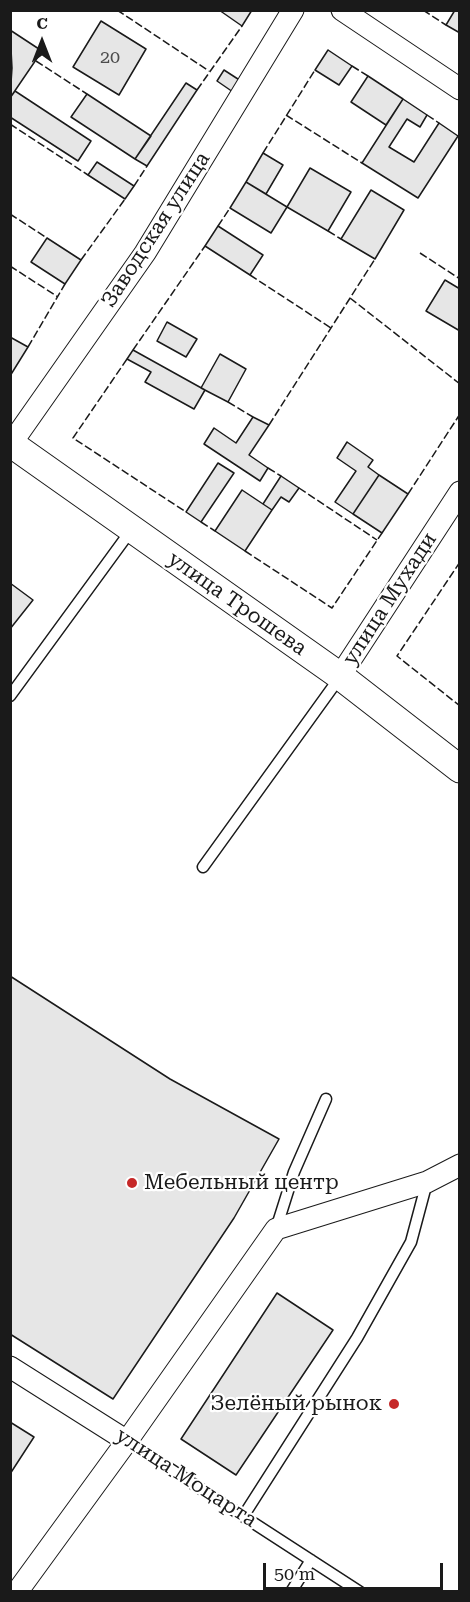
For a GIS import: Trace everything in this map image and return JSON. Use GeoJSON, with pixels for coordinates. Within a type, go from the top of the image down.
{"type":"FeatureCollection","features":[{"type":"Feature","properties":{"kind":"street","name":"Заводская улица"},"geometry":{"type":"LineString","coordinates":[[11,444],[145,253],[293,10]]}},
{"type":"Feature","properties":{"kind":"street"},"geometry":{"type":"LineString","coordinates":[[342,10],[459,89]]}},
{"type":"Feature","properties":{"kind":"street","name":"улица Трошева"},"geometry":{"type":"LineString","coordinates":[[11,444],[340,676],[459,769]]}},
{"type":"Feature","properties":{"kind":"street","name":"улица Мухади"},"geometry":{"type":"LineString","coordinates":[[340,676],[459,492]]}},
{"type":"Feature","properties":{"kind":"street"},"geometry":{"type":"LineString","coordinates":[[17,1592],[127,1441],[276,1229],[427,1182],[459,1166]]}},
{"type":"Feature","properties":{"kind":"street","name":"улица Моцарта"},"geometry":{"type":"LineString","coordinates":[[10,1367],[127,1441]]}},
{"type":"Feature","properties":{"kind":"lane"},"geometry":{"type":"LineString","coordinates":[[10,696],[132,529]]}},
{"type":"Feature","properties":{"kind":"lane"},"geometry":{"type":"LineString","coordinates":[[203,867],[340,676]]}},
{"type":"Feature","properties":{"kind":"lane"},"geometry":{"type":"LineString","coordinates":[[276,1229],[294,1172],[326,1099]]}},
{"type":"Feature","properties":{"kind":"lane"},"geometry":{"type":"LineString","coordinates":[[244,1515],[357,1338],[411,1242],[427,1182]]}},
{"type":"Feature","properties":{"kind":"lane","name":"улица Моцарта"},"geometry":{"type":"LineString","coordinates":[[127,1441],[360,1592]]}},
{"type":"Feature","properties":{"kind":"lane"},"geometry":{"type":"LineString","coordinates":[[291,1592],[311,1560]]}},
{"type":"Feature","properties":{"kind":"building"},"geometry":{"type":"Polygon","coordinates":[[[219,10],[252,10],[242,26],[219,10]]]}},
{"type":"Feature","properties":{"kind":"building"},"geometry":{"type":"Polygon","coordinates":[[[455,10],[460,10],[460,33],[446,25],[455,10]]]}},
{"type":"Feature","properties":{"kind":"building"},"geometry":{"type":"Polygon","coordinates":[[[101,21],[146,49],[119,95],[73,67],[101,21]]]}},
{"type":"Feature","properties":{"kind":"building"},"geometry":{"type":"Polygon","coordinates":[[[10,30],[42,51],[10,98],[12,68],[10,30]]]}},
{"type":"Feature","properties":{"kind":"building"},"geometry":{"type":"Polygon","coordinates":[[[328,50],[352,66],[339,85],[315,70],[328,50]]]}},
{"type":"Feature","properties":{"kind":"building"},"geometry":{"type":"Polygon","coordinates":[[[224,70],[241,81],[233,92],[217,81],[224,70]]]}},
{"type":"Feature","properties":{"kind":"building"},"geometry":{"type":"Polygon","coordinates":[[[368,76],[403,99],[386,125],[351,102],[368,76]]]}},
{"type":"Feature","properties":{"kind":"building"},"geometry":{"type":"Polygon","coordinates":[[[186,83],[197,90],[147,166],[135,159],[186,83]]]}},
{"type":"Feature","properties":{"kind":"building"},"geometry":{"type":"Polygon","coordinates":[[[15,91],[91,141],[78,161],[10,117],[10,98],[15,91]]]}},
{"type":"Feature","properties":{"kind":"building"},"geometry":{"type":"Polygon","coordinates":[[[87,94],[151,136],[135,159],[71,117],[87,94]]]}},
{"type":"Feature","properties":{"kind":"building"},"geometry":{"type":"Polygon","coordinates":[[[403,99],[427,115],[420,127],[407,119],[389,147],[414,162],[439,123],[458,136],[418,198],[362,163],[403,99]]]}},
{"type":"Feature","properties":{"kind":"building"},"geometry":{"type":"Polygon","coordinates":[[[263,153],[283,165],[266,194],[246,182],[263,153]]]}},
{"type":"Feature","properties":{"kind":"building"},"geometry":{"type":"Polygon","coordinates":[[[97,162],[134,186],[125,199],[88,175],[97,162]]]}},
{"type":"Feature","properties":{"kind":"building"},"geometry":{"type":"Polygon","coordinates":[[[310,168],[351,192],[328,231],[287,207],[310,168]]]}},
{"type":"Feature","properties":{"kind":"building"},"geometry":{"type":"Polygon","coordinates":[[[246,182],[287,207],[271,233],[230,208],[246,182]]]}},
{"type":"Feature","properties":{"kind":"building"},"geometry":{"type":"Polygon","coordinates":[[[371,190],[404,210],[375,259],[341,239],[371,190]]]}},
{"type":"Feature","properties":{"kind":"building"},"geometry":{"type":"Polygon","coordinates":[[[218,226],[263,255],[250,275],[205,246],[218,226]]]}},
{"type":"Feature","properties":{"kind":"building"},"geometry":{"type":"Polygon","coordinates":[[[47,238],[81,260],[65,284],[31,262],[47,238]]]}},
{"type":"Feature","properties":{"kind":"building"},"geometry":{"type":"Polygon","coordinates":[[[445,280],[460,289],[460,331],[426,311],[445,280]]]}},
{"type":"Feature","properties":{"kind":"building"},"geometry":{"type":"Polygon","coordinates":[[[167,322],[197,339],[186,357],[157,341],[167,322]]]}},
{"type":"Feature","properties":{"kind":"building"},"geometry":{"type":"Polygon","coordinates":[[[10,337],[28,347],[10,376],[10,337]]]}},
{"type":"Feature","properties":{"kind":"building"},"geometry":{"type":"Polygon","coordinates":[[[133,350],[205,390],[194,409],[145,382],[151,372],[127,359],[133,350]]]}},
{"type":"Feature","properties":{"kind":"building"},"geometry":{"type":"Polygon","coordinates":[[[220,354],[246,369],[228,402],[201,388],[220,354]]]}},
{"type":"Feature","properties":{"kind":"building"},"geometry":{"type":"Polygon","coordinates":[[[253,417],[269,425],[249,455],[268,468],[260,481],[204,444],[214,428],[236,443],[253,417]]]}},
{"type":"Feature","properties":{"kind":"building"},"geometry":{"type":"Polygon","coordinates":[[[347,442],[373,460],[368,467],[379,475],[353,514],[335,502],[356,471],[337,458],[347,442]]]}},
{"type":"Feature","properties":{"kind":"building"},"geometry":{"type":"Polygon","coordinates":[[[218,463],[234,473],[201,522],[186,512],[218,463]]]}},
{"type":"Feature","properties":{"kind":"building"},"geometry":{"type":"Polygon","coordinates":[[[379,475],[408,494],[382,533],[353,514],[379,475]]]}},
{"type":"Feature","properties":{"kind":"building"},"geometry":{"type":"Polygon","coordinates":[[[281,476],[299,488],[289,502],[281,497],[272,510],[263,504],[281,476]]]}},
{"type":"Feature","properties":{"kind":"building"},"geometry":{"type":"Polygon","coordinates":[[[242,490],[272,510],[245,551],[215,531],[242,490]]]}},
{"type":"Feature","properties":{"kind":"building"},"geometry":{"type":"Polygon","coordinates":[[[10,583],[33,600],[10,629],[10,583]]]}},
{"type":"Feature","properties":{"kind":"building","name":"Мебельный центр"},"geometry":{"type":"Polygon","coordinates":[[[10,976],[170,1079],[279,1139],[234,1218],[113,1399],[10,1334],[10,976]]]}},
{"type":"Feature","properties":{"kind":"building"},"geometry":{"type":"Polygon","coordinates":[[[277,1293],[333,1330],[236,1475],[181,1439],[277,1293]]]}},
{"type":"Feature","properties":{"kind":"building"},"geometry":{"type":"Polygon","coordinates":[[[10,1422],[34,1437],[10,1474],[10,1422]]]}},
{"type":"Feature","properties":{"kind":"fence"},"geometry":{"type":"LineString","coordinates":[[117,10],[209,71]]}},
{"type":"Feature","properties":{"kind":"fence"},"geometry":{"type":"LineString","coordinates":[[423,10],[446,25]]}},
{"type":"Feature","properties":{"kind":"fence"},"geometry":{"type":"LineString","coordinates":[[197,90],[242,26]]}},
{"type":"Feature","properties":{"kind":"fence"},"geometry":{"type":"LineString","coordinates":[[36,61],[87,94]]}},
{"type":"Feature","properties":{"kind":"fence"},"geometry":{"type":"LineString","coordinates":[[352,66],[368,76]]}},
{"type":"Feature","properties":{"kind":"fence"},"geometry":{"type":"LineString","coordinates":[[263,153],[315,70]]}},
{"type":"Feature","properties":{"kind":"fence"},"geometry":{"type":"LineString","coordinates":[[286,115],[362,163]]}},
{"type":"Feature","properties":{"kind":"fence"},"geometry":{"type":"LineString","coordinates":[[427,115],[439,123]]}},
{"type":"Feature","properties":{"kind":"fence"},"geometry":{"type":"LineString","coordinates":[[10,124],[88,175]]}},
{"type":"Feature","properties":{"kind":"fence"},"geometry":{"type":"LineString","coordinates":[[134,186],[147,166]]}},
{"type":"Feature","properties":{"kind":"fence"},"geometry":{"type":"LineString","coordinates":[[81,260],[125,199]]}},
{"type":"Feature","properties":{"kind":"fence"},"geometry":{"type":"LineString","coordinates":[[218,226],[230,208]]}},
{"type":"Feature","properties":{"kind":"fence"},"geometry":{"type":"LineString","coordinates":[[10,214],[47,238]]}},
{"type":"Feature","properties":{"kind":"fence"},"geometry":{"type":"LineString","coordinates":[[328,231],[341,239]]}},
{"type":"Feature","properties":{"kind":"fence"},"geometry":{"type":"LineString","coordinates":[[133,350],[205,246]]}},
{"type":"Feature","properties":{"kind":"fence"},"geometry":{"type":"LineString","coordinates":[[420,253],[460,279]]}},
{"type":"Feature","properties":{"kind":"fence"},"geometry":{"type":"LineString","coordinates":[[269,425],[375,259]]}},
{"type":"Feature","properties":{"kind":"fence"},"geometry":{"type":"LineString","coordinates":[[10,266],[58,297]]}},
{"type":"Feature","properties":{"kind":"fence"},"geometry":{"type":"LineString","coordinates":[[250,275],[331,328]]}},
{"type":"Feature","properties":{"kind":"fence"},"geometry":{"type":"LineString","coordinates":[[28,347],[65,284]]}},
{"type":"Feature","properties":{"kind":"fence"},"geometry":{"type":"LineString","coordinates":[[350,298],[460,384]]}},
{"type":"Feature","properties":{"kind":"fence"},"geometry":{"type":"LineString","coordinates":[[127,359],[73,438],[186,512]]}},
{"type":"Feature","properties":{"kind":"fence"},"geometry":{"type":"LineString","coordinates":[[228,402],[253,417]]}},
{"type":"Feature","properties":{"kind":"fence"},"geometry":{"type":"LineString","coordinates":[[408,494],[460,414]]}},
{"type":"Feature","properties":{"kind":"fence"},"geometry":{"type":"LineString","coordinates":[[268,468],[281,476]]}},
{"type":"Feature","properties":{"kind":"fence"},"geometry":{"type":"LineString","coordinates":[[299,488],[377,540]]}},
{"type":"Feature","properties":{"kind":"fence"},"geometry":{"type":"LineString","coordinates":[[201,522],[215,531]]}},
{"type":"Feature","properties":{"kind":"fence"},"geometry":{"type":"LineString","coordinates":[[245,551],[332,608],[382,533]]}},
{"type":"Feature","properties":{"kind":"fence"},"geometry":{"type":"LineString","coordinates":[[460,562],[397,656],[460,706]]}},
{"type":"Feature","properties":{"kind":"place","name":"Мебельный центр"},"geometry":{"type":"Point","coordinates":[132,1183]}},
{"type":"Feature","properties":{"kind":"place","name":"Зелёный рынок"},"geometry":{"type":"Point","coordinates":[394,1404]}}]}
